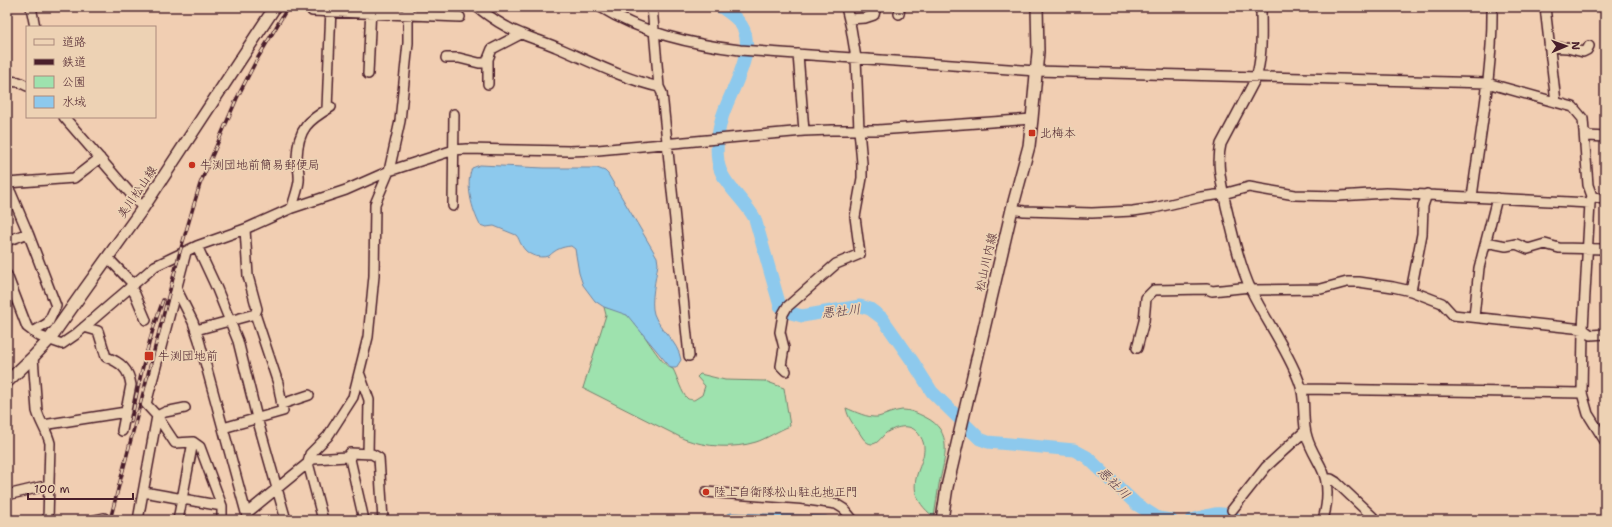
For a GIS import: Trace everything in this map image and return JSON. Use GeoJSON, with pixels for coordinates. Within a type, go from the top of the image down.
{"type":"FeatureCollection","features":[{"type":"Feature","properties":{"kind":"main road","name":"美川松山線"},"geometry":{"type":"LineString","coordinates":[[7,382],[33,358],[49,340],[108,258],[143,208],[275,7]]}},
{"type":"Feature","properties":{"kind":"main road","name":"松山川内線"},"geometry":{"type":"LineString","coordinates":[[942,520],[947,487],[1012,209],[1029,146],[1038,52],[1037,7]]}},
{"type":"Feature","properties":{"kind":"street"},"geometry":{"type":"LineString","coordinates":[[31,7],[35,26]]}},
{"type":"Feature","properties":{"kind":"street"},"geometry":{"type":"LineString","coordinates":[[477,7],[502,25],[521,34],[556,47],[623,77],[659,88]]}},
{"type":"Feature","properties":{"kind":"street"},"geometry":{"type":"LineString","coordinates":[[600,7],[625,20],[655,32],[699,44],[740,50],[1036,71],[1487,83],[1573,107],[1583,119],[1588,185],[1591,200],[1583,330],[1582,393],[1588,414],[1605,441]]}},
{"type":"Feature","properties":{"kind":"street"},"geometry":{"type":"LineString","coordinates":[[652,7],[659,88],[662,93],[666,144],[689,356]]}},
{"type":"Feature","properties":{"kind":"street"},"geometry":{"type":"LineString","coordinates":[[786,371],[781,366],[784,348],[780,332],[785,310],[836,264],[860,254],[855,217],[862,178],[856,58],[846,7]]}},
{"type":"Feature","properties":{"kind":"street"},"geometry":{"type":"LineString","coordinates":[[849,19],[870,17],[874,15],[876,7]]}},
{"type":"Feature","properties":{"kind":"street"},"geometry":{"type":"LineString","coordinates":[[1261,7],[1262,39],[1259,67],[1256,78],[1221,144],[1218,156],[1223,194],[1238,257],[1251,289],[1289,358],[1302,389],[1304,400],[1305,431],[1310,446],[1326,479],[1327,502],[1323,520]]}},
{"type":"Feature","properties":{"kind":"street"},"geometry":{"type":"LineString","coordinates":[[1472,197],[1487,83],[1492,28],[1492,7]]}},
{"type":"Feature","properties":{"kind":"street"},"geometry":{"type":"LineString","coordinates":[[1545,7],[1556,102]]}},
{"type":"Feature","properties":{"kind":"street"},"geometry":{"type":"LineString","coordinates":[[292,208],[299,181],[297,156],[299,140],[303,130],[311,119],[329,108],[331,10]]}},
{"type":"Feature","properties":{"kind":"street"},"geometry":{"type":"LineString","coordinates":[[368,74],[371,10]]}},
{"type":"Feature","properties":{"kind":"street"},"geometry":{"type":"LineString","coordinates":[[312,11],[408,11],[460,17]]}},
{"type":"Feature","properties":{"kind":"street"},"geometry":{"type":"LineString","coordinates":[[323,520],[308,463],[310,454],[328,436],[353,397],[360,375],[368,337],[374,276],[375,204],[389,171],[400,121],[408,44],[408,11]]}},
{"type":"Feature","properties":{"kind":"street"},"geometry":{"type":"LineString","coordinates":[[488,84],[488,63],[492,49],[521,34]]}},
{"type":"Feature","properties":{"kind":"street"},"geometry":{"type":"LineString","coordinates":[[1549,47],[1567,48],[1583,52],[1587,50],[1589,46]]}},
{"type":"Feature","properties":{"kind":"street"},"geometry":{"type":"LineString","coordinates":[[798,54],[804,131]]}},
{"type":"Feature","properties":{"kind":"street"},"geometry":{"type":"LineString","coordinates":[[446,58],[459,58],[479,63],[488,63]]}},
{"type":"Feature","properties":{"kind":"street"},"geometry":{"type":"LineString","coordinates":[[7,81],[19,82],[26,86]]}},
{"type":"Feature","properties":{"kind":"street"},"geometry":{"type":"LineString","coordinates":[[453,206],[454,114]]}},
{"type":"Feature","properties":{"kind":"street"},"geometry":{"type":"LineString","coordinates":[[65,118],[143,208]]}},
{"type":"Feature","properties":{"kind":"street"},"geometry":{"type":"LineString","coordinates":[[7,275],[27,327],[33,332],[49,340],[62,344],[155,266],[197,246],[245,229],[292,208],[346,190],[389,171],[454,150],[478,149],[569,151],[666,144],[804,131],[889,129],[1032,119]]}},
{"type":"Feature","properties":{"kind":"street"},"geometry":{"type":"LineString","coordinates":[[1585,133],[1589,136],[1605,137]]}},
{"type":"Feature","properties":{"kind":"street"},"geometry":{"type":"LineString","coordinates":[[7,183],[74,178],[100,158]]}},
{"type":"Feature","properties":{"kind":"street"},"geometry":{"type":"LineString","coordinates":[[7,187],[28,233],[56,306],[48,323],[33,332]]}},
{"type":"Feature","properties":{"kind":"street"},"geometry":{"type":"LineString","coordinates":[[1012,209],[1024,211],[1092,213],[1134,211],[1223,194],[1249,187],[1295,195],[1339,196],[1386,192],[1497,198],[1605,200]]}},
{"type":"Feature","properties":{"kind":"street"},"geometry":{"type":"LineString","coordinates":[[1410,291],[1422,234],[1423,206],[1426,194]]}},
{"type":"Feature","properties":{"kind":"street"},"geometry":{"type":"LineString","coordinates":[[1474,317],[1479,268],[1497,198]]}},
{"type":"Feature","properties":{"kind":"street"},"geometry":{"type":"LineString","coordinates":[[222,428],[283,411],[278,383],[255,314],[257,309],[248,276],[245,229]]}},
{"type":"Feature","properties":{"kind":"street"},"geometry":{"type":"LineString","coordinates":[[7,241],[28,233]]}},
{"type":"Feature","properties":{"kind":"street"},"geometry":{"type":"LineString","coordinates":[[1486,242],[1506,246],[1516,244],[1528,249],[1545,244],[1559,248],[1605,249]]}},
{"type":"Feature","properties":{"kind":"street"},"geometry":{"type":"LineString","coordinates":[[197,246],[231,321],[238,341],[257,418],[286,520]]}},
{"type":"Feature","properties":{"kind":"street"},"geometry":{"type":"LineString","coordinates":[[186,252],[146,404],[157,416],[175,443],[193,442],[200,447],[222,506],[222,520]]}},
{"type":"Feature","properties":{"kind":"street"},"geometry":{"type":"LineString","coordinates":[[108,258],[132,286],[146,320]]}},
{"type":"Feature","properties":{"kind":"street"},"geometry":{"type":"LineString","coordinates":[[1137,348],[1144,321],[1146,298],[1154,290],[1207,289],[1212,291],[1251,289],[1320,289],[1347,282],[1393,286],[1410,291],[1442,303],[1453,314],[1583,330],[1591,335],[1605,334]]}},
{"type":"Feature","properties":{"kind":"street"},"geometry":{"type":"LineString","coordinates":[[176,288],[196,330],[247,517],[277,487],[313,459],[347,457],[350,453],[372,454],[379,458],[383,520]]}},
{"type":"Feature","properties":{"kind":"street"},"geometry":{"type":"LineString","coordinates":[[196,330],[255,314]]}},
{"type":"Feature","properties":{"kind":"street"},"geometry":{"type":"LineString","coordinates":[[84,327],[98,331],[106,357],[118,362],[127,373],[130,385],[122,431]]}},
{"type":"Feature","properties":{"kind":"street"},"geometry":{"type":"LineString","coordinates":[[33,358],[37,411],[39,418],[47,432],[50,443],[49,485],[46,519]]}},
{"type":"Feature","properties":{"kind":"street"},"geometry":{"type":"LineString","coordinates":[[360,375],[369,400],[368,454]]}},
{"type":"Feature","properties":{"kind":"street"},"geometry":{"type":"LineString","coordinates":[[1302,389],[1582,393]]}},
{"type":"Feature","properties":{"kind":"street"},"geometry":{"type":"LineString","coordinates":[[282,404],[309,395]]}},
{"type":"Feature","properties":{"kind":"street"},"geometry":{"type":"LineString","coordinates":[[157,416],[165,412],[185,408]]}},
{"type":"Feature","properties":{"kind":"street"},"geometry":{"type":"LineString","coordinates":[[43,425],[126,412]]}},
{"type":"Feature","properties":{"kind":"street"},"geometry":{"type":"LineString","coordinates":[[138,520],[157,416]]}},
{"type":"Feature","properties":{"kind":"street"},"geometry":{"type":"LineString","coordinates":[[1232,510],[1266,467],[1305,431]]}},
{"type":"Feature","properties":{"kind":"street"},"geometry":{"type":"LineString","coordinates":[[178,520],[193,442]]}},
{"type":"Feature","properties":{"kind":"street"},"geometry":{"type":"LineString","coordinates":[[347,457],[350,459],[364,520]]}},
{"type":"Feature","properties":{"kind":"street"},"geometry":{"type":"LineString","coordinates":[[1326,479],[1332,479],[1336,482],[1376,520]]}},
{"type":"Feature","properties":{"kind":"street"},"geometry":{"type":"LineString","coordinates":[[7,495],[49,485]]}},
{"type":"Feature","properties":{"kind":"street"},"geometry":{"type":"LineString","coordinates":[[144,492],[222,506]]}},
{"type":"Feature","properties":{"kind":"street"},"geometry":{"type":"LineString","coordinates":[[706,492],[801,499],[836,504],[844,509],[853,520]]}},
{"type":"Feature","properties":{"kind":"green space"},"geometry":{"type":"Polygon","coordinates":[[[604,307],[622,312],[632,320],[656,353],[668,366],[673,369],[682,390],[688,399],[694,400],[702,395],[705,386],[697,377],[700,374],[725,380],[765,381],[784,388],[790,426],[760,441],[738,446],[701,444],[684,439],[583,388],[606,315],[604,307]]]}},
{"type":"Feature","properties":{"kind":"green space"},"geometry":{"type":"Polygon","coordinates":[[[846,408],[870,417],[878,417],[902,410],[911,411],[925,417],[934,423],[940,430],[944,437],[945,455],[934,517],[921,504],[916,493],[915,482],[924,452],[923,442],[917,432],[914,429],[906,427],[894,429],[886,433],[876,443],[870,444],[864,440],[853,424],[846,408]]]}},
{"type":"Feature","properties":{"kind":"water"},"geometry":{"type":"Polygon","coordinates":[[[480,165],[544,168],[597,168],[608,174],[657,257],[658,264],[654,289],[653,309],[660,326],[673,342],[679,353],[681,360],[676,368],[671,368],[627,315],[604,307],[595,301],[583,285],[579,273],[575,249],[571,246],[559,249],[549,256],[541,257],[526,251],[516,235],[494,226],[486,227],[480,225],[472,205],[469,182],[472,168],[480,165]]]}},
{"type":"Feature","properties":{"kind":"water"},"geometry":{"type":"Polygon","coordinates":[[[731,513],[826,516],[834,520],[722,520],[731,513]]]}},
{"type":"Feature","properties":{"kind":"waterway","name":"悪社川"},"geometry":{"type":"LineString","coordinates":[[721,7],[741,24],[745,33],[747,44],[743,66],[721,121],[717,151],[718,161],[723,176],[728,184],[755,219],[780,306],[791,313],[802,316],[860,306],[870,309],[882,318],[932,392],[980,439],[988,442],[1074,450],[1087,457],[1136,504],[1158,518],[1171,520]]}},
{"type":"Feature","properties":{"kind":"waterway","name":"悪社川"},"geometry":{"type":"LineString","coordinates":[[1191,520],[1214,514],[1226,514],[1237,520]]}},
{"type":"Feature","properties":{"kind":"railway"},"geometry":{"type":"LineString","coordinates":[[110,520],[179,255],[200,184],[237,98],[256,61],[288,7]]}},
{"type":"Feature","properties":{"kind":"railway"},"geometry":{"type":"LineString","coordinates":[[131,422],[144,360],[163,300]]}},
{"type":"Feature","properties":{"kind":"place","name":"北梅本"},"geometry":{"type":"Point","coordinates":[1032,133]}},
{"type":"Feature","properties":{"kind":"place","name":"牛渕団地前簡易郵便局"},"geometry":{"type":"Point","coordinates":[192,165]}},
{"type":"Feature","properties":{"kind":"place","name":"牛渕団地前"},"geometry":{"type":"Point","coordinates":[149,356]}},
{"type":"Feature","properties":{"kind":"place","name":"陸上自衛隊松山駐屯地正門"},"geometry":{"type":"Point","coordinates":[706,492]}}]}
